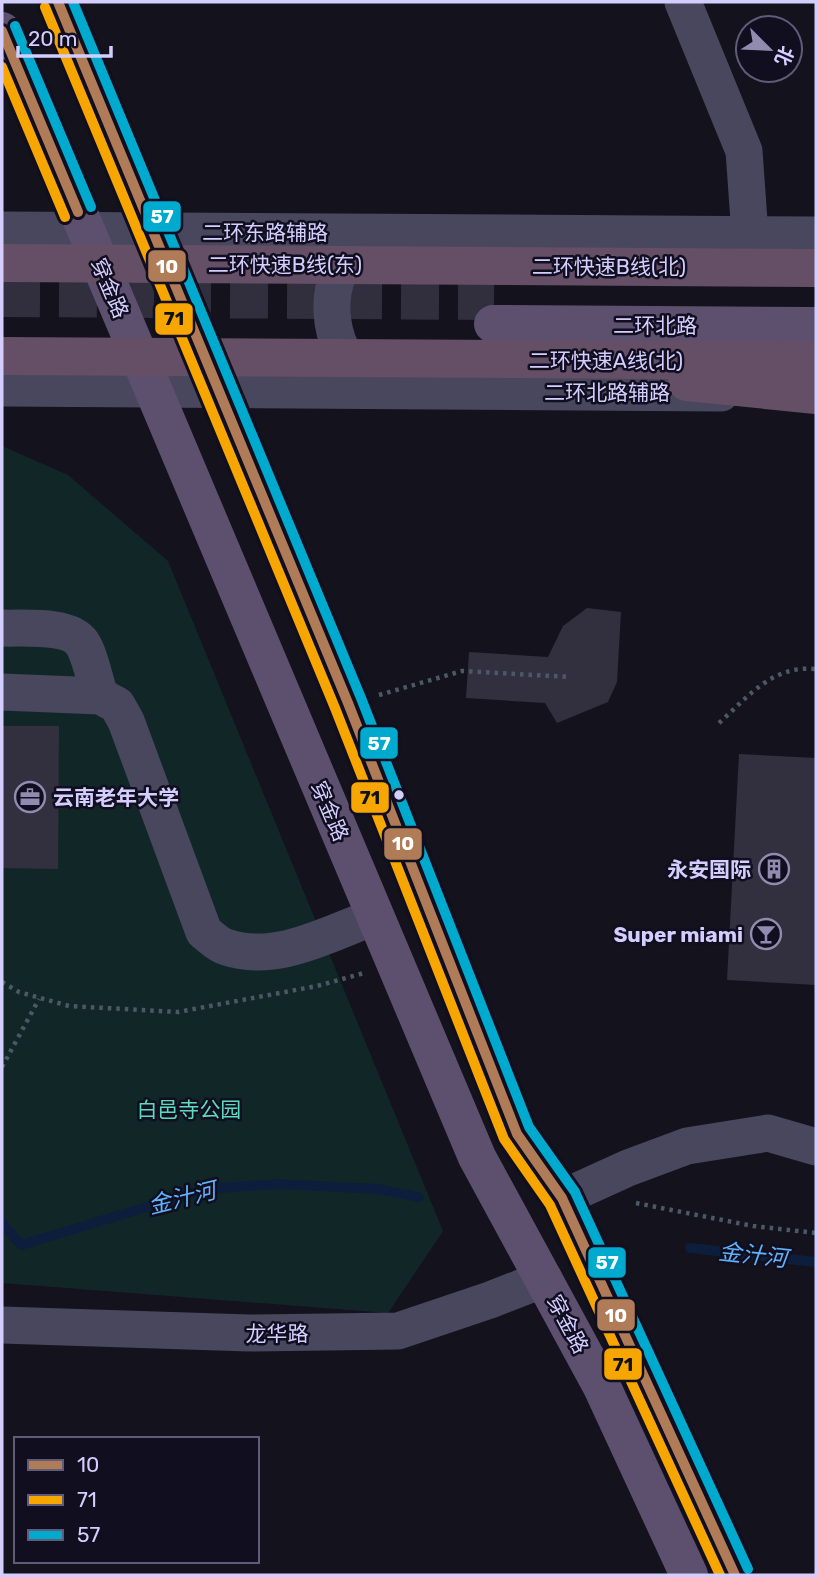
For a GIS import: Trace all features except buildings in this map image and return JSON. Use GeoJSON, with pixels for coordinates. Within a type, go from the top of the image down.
{"type":"FeatureCollection","features":[{"type":"Feature","properties":{"kind":"highway","name":"二环快速B线(东)"},"geometry":{"type":"LineString","coordinates":[[2,263],[401,249]]}},
{"type":"Feature","properties":{"kind":"highway","name":"二环快速B线(北)"},"geometry":{"type":"LineString","coordinates":[[401,249],[771,268],[816,266]]}},
{"type":"Feature","properties":{"kind":"highway"},"geometry":{"type":"LineString","coordinates":[[2,356],[396,375],[541,368],[816,396]]}},
{"type":"Feature","properties":{"kind":"highway","name":"二环快速A线(北)"},"geometry":{"type":"LineString","coordinates":[[396,375],[816,361]]}},
{"type":"Feature","properties":{"kind":"main road"},"geometry":{"type":"LineString","coordinates":[[58,2],[348,704],[517,1134],[562,1198],[735,1575]]}},
{"type":"Feature","properties":{"kind":"main road","name":"穿金路"},"geometry":{"type":"LineString","coordinates":[[2,31],[477,1157],[602,1387],[689,1575]]}},
{"type":"Feature","properties":{"kind":"main road","name":"二环北路"},"geometry":{"type":"LineString","coordinates":[[816,303],[494,312],[816,326]]}},
{"type":"Feature","properties":{"kind":"street"},"geometry":{"type":"LineString","coordinates":[[683,2],[744,151],[750,235]]}},
{"type":"Feature","properties":{"kind":"street","name":"二环东路辅路"},"geometry":{"type":"LineString","coordinates":[[2,230],[153,231],[401,249]]}},
{"type":"Feature","properties":{"kind":"street"},"geometry":{"type":"LineString","coordinates":[[396,375],[382,389],[369,383],[348,363],[336,335],[332,304],[338,274],[345,260],[367,240],[383,235],[401,249],[750,235],[816,235]]}},
{"type":"Feature","properties":{"kind":"street"},"geometry":{"type":"LineString","coordinates":[[750,235],[816,241]]}},
{"type":"Feature","properties":{"kind":"street"},"geometry":{"type":"LineString","coordinates":[[2,388],[218,390],[396,375]]}},
{"type":"Feature","properties":{"kind":"street","name":"二环北路辅路"},"geometry":{"type":"LineString","coordinates":[[396,375],[816,396]]}},
{"type":"Feature","properties":{"kind":"street"},"geometry":{"type":"LineString","coordinates":[[744,393],[816,388]]}},
{"type":"Feature","properties":{"kind":"street"},"geometry":{"type":"LineString","coordinates":[[2,628],[59,630],[73,635],[82,643],[100,696]]}},
{"type":"Feature","properties":{"kind":"street"},"geometry":{"type":"LineString","coordinates":[[2,692],[100,696],[117,705],[126,721],[204,932],[225,947],[261,954],[291,948],[374,917]]}},
{"type":"Feature","properties":{"kind":"street"},"geometry":{"type":"LineString","coordinates":[[562,1198],[628,1168],[687,1146],[768,1133],[816,1147]]}},
{"type":"Feature","properties":{"kind":"street","name":"龙华路"},"geometry":{"type":"LineString","coordinates":[[2,1325],[249,1334],[398,1331],[544,1279]]}},
{"type":"Feature","properties":{"kind":"path"},"geometry":{"type":"LineString","coordinates":[[719,723],[769,678],[798,667],[816,668]]}},
{"type":"Feature","properties":{"kind":"path"},"geometry":{"type":"LineString","coordinates":[[348,704],[462,671],[570,677]]}},
{"type":"Feature","properties":{"kind":"path"},"geometry":{"type":"LineString","coordinates":[[2,982],[19,992],[69,1006],[177,1012],[317,986],[395,964]]}},
{"type":"Feature","properties":{"kind":"path"},"geometry":{"type":"LineString","coordinates":[[2,1067],[39,999]]}},
{"type":"Feature","properties":{"kind":"path"},"geometry":{"type":"LineString","coordinates":[[624,1202],[649,1204],[753,1226],[816,1233]]}},
{"type":"Feature","properties":{"kind":"green space","name":"白邑寺公园"},"geometry":{"type":"Polygon","coordinates":[[[2,446],[68,475],[168,561],[443,1231],[388,1313],[2,1283],[2,446]]]}},
{"type":"Feature","properties":{"kind":"waterway","name":"金汁河"},"geometry":{"type":"LineString","coordinates":[[2,1223],[21,1245],[206,1189],[278,1184],[377,1189],[419,1197]]}},
{"type":"Feature","properties":{"kind":"waterway","name":"金汁河"},"geometry":{"type":"LineString","coordinates":[[690,1248],[816,1262]]}},
{"type":"Feature","properties":{"kind":"tunnel"},"geometry":{"type":"LineString","coordinates":[[2,298],[494,301]]}},
{"type":"Feature","properties":{"kind":"transit line","name":"10"},"geometry":{"type":"LineString","coordinates":[[58,2],[348,703],[517,1134],[562,1198],[735,1575]]}},
{"type":"Feature","properties":{"kind":"transit line","name":"57"},"geometry":{"type":"LineString","coordinates":[[73,2],[361,698],[529,1127],[575,1192],[748,1569]]}},
{"type":"Feature","properties":{"kind":"transit line","name":"71"},"geometry":{"type":"LineString","coordinates":[[45,7],[335,708],[504,1139],[550,1205],[720,1575]]}},
{"type":"Feature","properties":{"kind":"transit line","name":"57"},"geometry":{"type":"LineString","coordinates":[[15,26],[91,207]]}},
{"type":"Feature","properties":{"kind":"transit line","name":"10"},"geometry":{"type":"LineString","coordinates":[[2,31],[78,212]]}},
{"type":"Feature","properties":{"kind":"transit line","name":"71"},"geometry":{"type":"LineString","coordinates":[[2,67],[65,217]]}},
{"type":"Feature","properties":{"kind":"place","name":"云南老年大学"},"geometry":{"type":"Point","coordinates":[30,797]}},
{"type":"Feature","properties":{"kind":"place","name":"永安国际"},"geometry":{"type":"Point","coordinates":[774,869]}},
{"type":"Feature","properties":{"kind":"place","name":"Super miami"},"geometry":{"type":"Point","coordinates":[766,934]}}]}
